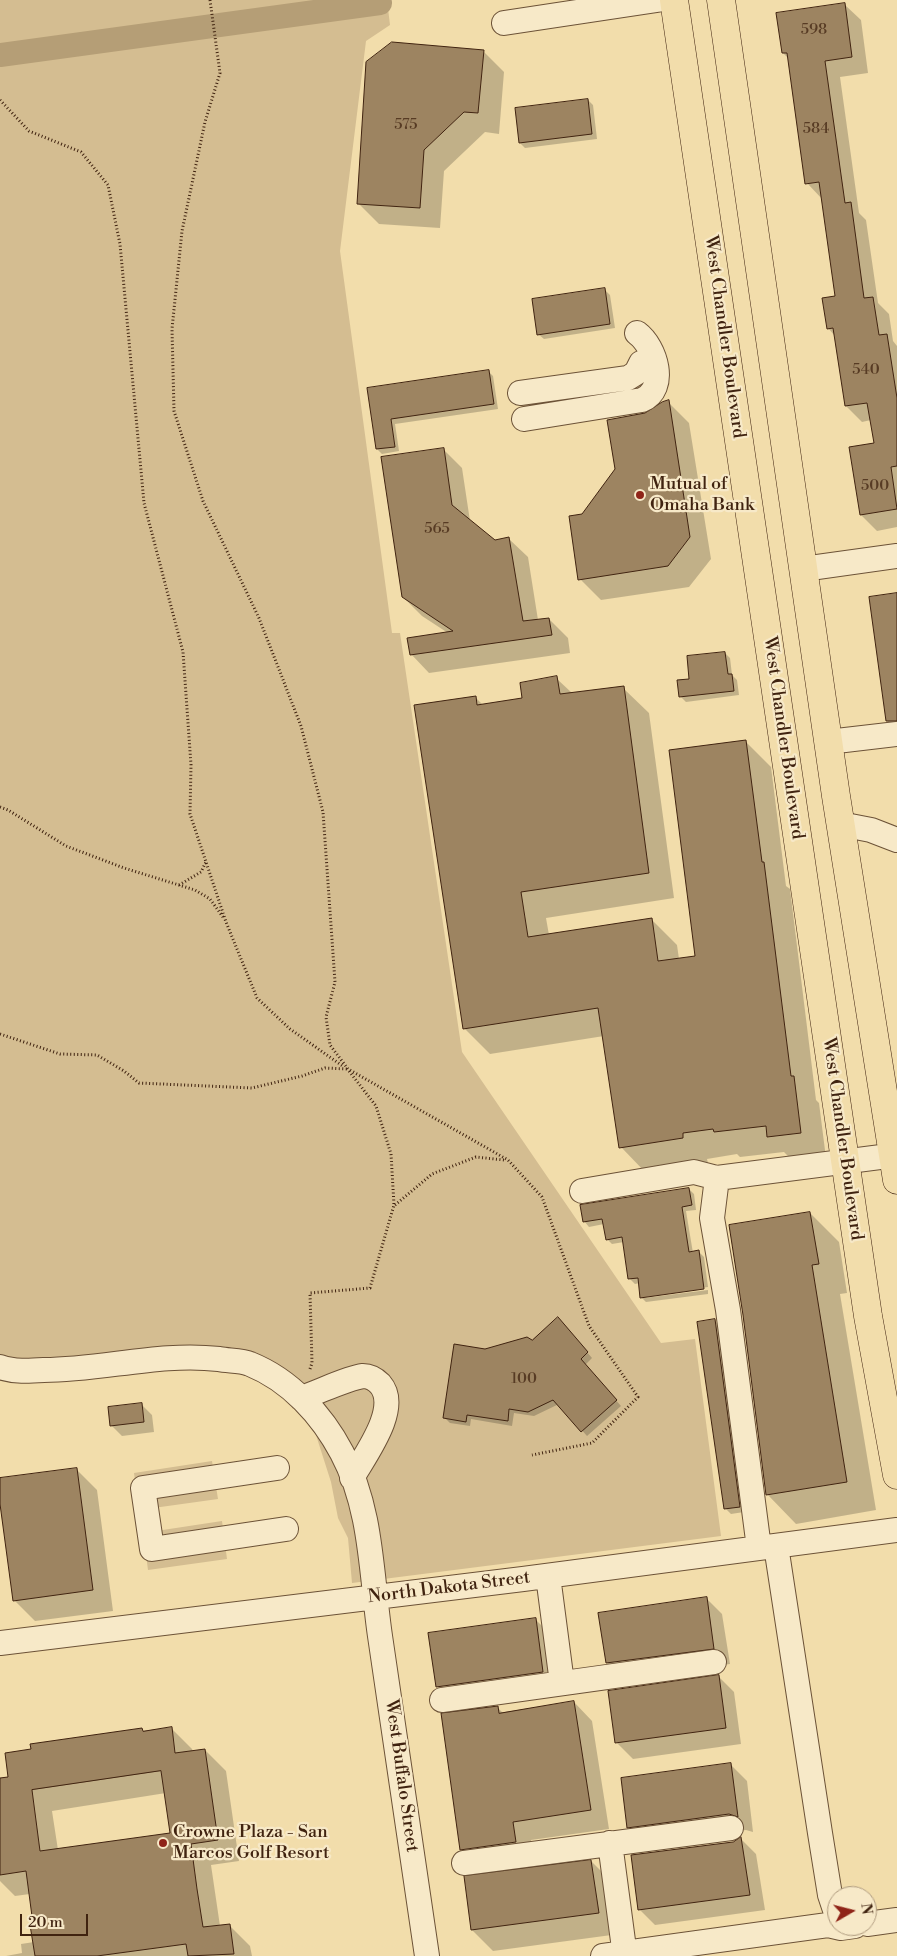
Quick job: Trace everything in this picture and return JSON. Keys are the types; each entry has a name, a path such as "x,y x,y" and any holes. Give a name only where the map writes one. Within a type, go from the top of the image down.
{"main road":[{"name":"West Chandler Boulevard","path":"674,0 869,1325 897,1475"},
{"path":"721,0 840,824 896,1164"}],"street":[{"path":"504,23 657,0"},
{"path":"630,334 644,338 654,362 657,380 654,392 649,397 642,400 522,406 632,390 639,386 642,376 640,363 630,334"},
{"path":"803,570 897,556"},
{"path":"828,742 897,734"},
{"path":"840,824 871,830 897,840"},
{"path":"582,1191 694,1172 717,1178 846,1162 896,1164"},
{"path":"717,1178 712,1218 829,1886"},
{"name":"West Buffalo Street","path":"0,1367 10,1371 71,1370 157,1358 211,1359 248,1363 288,1386 326,1429 342,1453 352,1478 369,1536 427,1956"},
{"path":"300,1398 363,1376 375,1378 384,1388 388,1404 383,1422 352,1478"},
{"path":"277,1468 143,1488 152,1548 286,1529"},
{"name":"North Dakota Street","path":"0,1643 548,1576 897,1530"},
{"path":"548,1576 562,1683"},
{"path":"442,1700 714,1662"},
{"path":"464,1863 731,1828"},
{"path":"610,1843 618,1955 827,1925"},
{"path":"877,1923 897,1920"}],"path":[{"path":"210,0 220,74 205,122 182,231 172,329 174,411 203,501 259,618 301,726 323,812 335,982 326,1017 330,1045 376,1106 391,1154 394,1205 370,1288 310,1294 312,1363 300,1398"},
{"path":"0,100 30,131 82,152 108,184 120,244 144,503 183,652 191,765 190,814 226,922 257,998 290,1029 348,1070 508,1160 542,1197 588,1326 638,1398 592,1443 532,1455"},
{"path":"0,807 66,846 124,868 194,890 210,899 226,922"},
{"path":"179,885 201,872 206,862"},
{"path":"0,1034 60,1054 97,1055 124,1071 139,1083 252,1088 302,1076 325,1068 348,1070"},
{"path":"394,1205 432,1174 476,1157 508,1160"}],"shaded area":[{"path":"0,0 387,0 390,25 366,41 340,251 392,633 400,633 462,1052 661,1343 695,1339 721,1536 352,1583 348,1538 338,1518 331,1482 316,1435 297,1409 287,1386 211,1359 0,1367"},
{"path":"212,1461 218,1499 139,1510 134,1473"},
{"path":"222,1521 227,1559 148,1570 143,1533"}],"building":[{"path":"845,3 852,57 825,61 845,203 851,202 864,298 873,297 879,335 887,334 897,398 897,466 891,467 897,509 860,515 849,447 874,443 867,403 845,406 833,328 827,329 822,298 835,296 819,182 805,184 787,53 782,53 776,13"},
{"path":"392,42 484,50 478,113 464,112 424,150 420,208 357,204 366,62"},
{"path":"588,99 592,134 519,143 515,108"},
{"path":"605,288 610,324 537,335 532,299"},
{"path":"489,370 494,404 391,419 395,447 376,449 367,388"},
{"name":"Mutual of Omaha Bank","path":"669,400 690,537 668,566 578,580 569,516 582,514 615,469 607,420 645,413 662,402"},
{"path":"444,448 452,505 495,540 509,537 523,621 549,618 552,635 410,655 407,638 453,631 402,597 381,457"},
{"path":"897,593 897,721 886,721 869,597"},
{"path":"725,652 728,674 732,674 734,691 679,697 677,680 689,679 687,656"},
{"path":"557,676 560,694 624,686 649,873 521,892 528,937 652,918 658,961 695,956 669,750 746,740 762,862 764,862 791,1076 794,1076 801,1133 767,1137 766,1126 714,1132 713,1129 683,1133 683,1138 619,1148 598,1008 463,1029 414,705 476,696 477,705 522,698 520,683"},
{"path":"689,1188 692,1205 682,1207 689,1252 699,1250 704,1289 640,1298 638,1278 628,1279 622,1237 606,1240 602,1219 583,1222 580,1205"},
{"path":"810,1212 819,1264 812,1265 847,1482 766,1495 743,1315 729,1225"},
{"path":"558,1317 588,1352 581,1359 617,1400 581,1432 553,1400 528,1412 509,1409 508,1421 467,1415 466,1422 443,1418 454,1344 485,1349 527,1337 532,1340"},
{"path":"715,1319 740,1507 724,1509 697,1322"},
{"path":"142,1403 144,1422 110,1426 108,1407"},
{"path":"77,1468 93,1590 13,1601 0,1504 0,1478"},
{"path":"707,1597 714,1649 606,1663 598,1613"},
{"path":"536,1618 543,1672 436,1687 428,1633"},
{"path":"719,1675 726,1728 615,1743 608,1691"},
{"path":"574,1701 591,1810 513,1822 516,1842 460,1850 441,1713 498,1706 499,1713"},
{"name":"Crowne Plaza - San Marcos Golf Resort","path":"172,1727 175,1753 205,1749 218,1840 191,1844 197,1889 203,1927 230,1924 234,1954 188,1956 186,1944 97,1956 35,1956 30,1925 33,1924 26,1871 0,1875 0,1778 8,1777 5,1753 31,1749 30,1744 142,1728 143,1731","holes":["161,1771 170,1833 40,1851 32,1790"]},
{"path":"731,1763 738,1817 729,1814 627,1828 621,1778"},
{"path":"741,1837 750,1895 638,1910 631,1855 733,1842"},
{"path":"591,1860 599,1913 471,1930 464,1876"}],"waterway":[{"path":"0,55 380,3"}],"place":[{"name":"Mutual of Omaha Bank","path":"640,495"},
{"name":"Crowne Plaza - San Marcos Golf Resort","path":"163,1843"}]}
